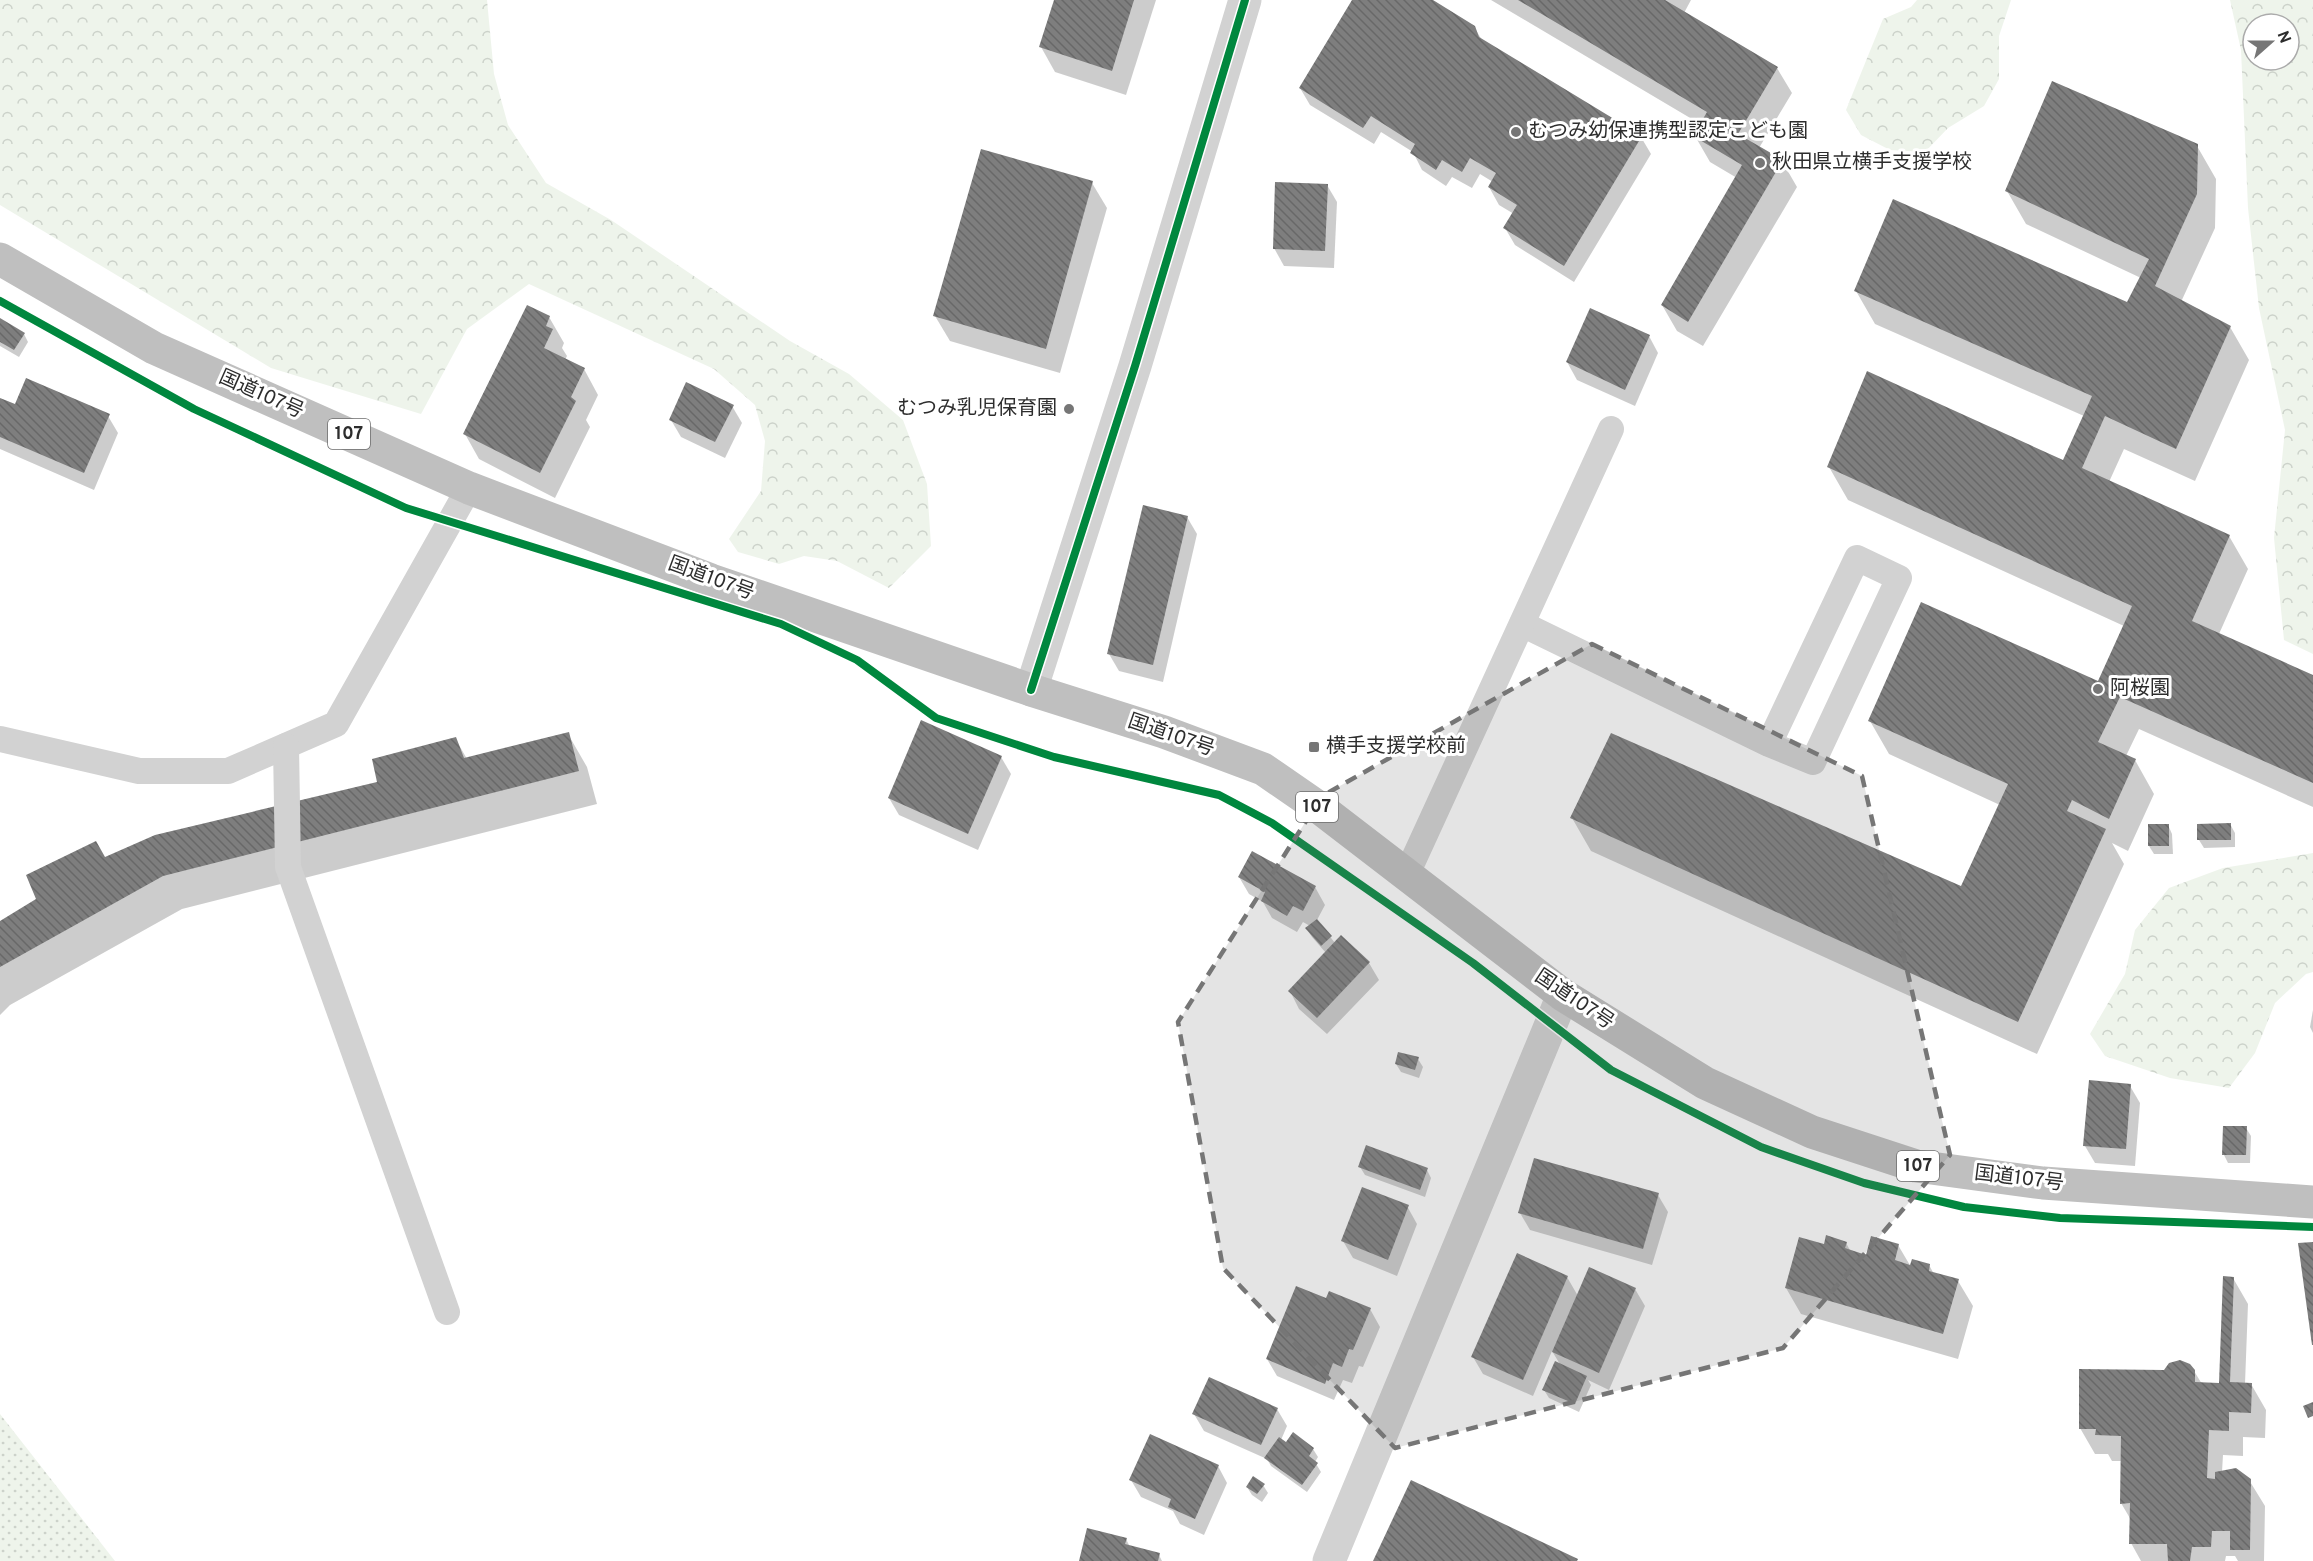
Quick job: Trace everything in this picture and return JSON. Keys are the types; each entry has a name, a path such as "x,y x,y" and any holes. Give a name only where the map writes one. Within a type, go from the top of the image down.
{"highway":[{"name":"国道107号","path":"0,259 154,348 469,488 711,580 1031,690 1164,732 1263,769 1321,809 1563,995 1705,1083 1812,1132 1916,1166 2043,1183 2313,1202"}],"street":[{"path":"1031,690 1135,366 1245,0"},
{"path":"1329,1561 1563,995"}],"lane":[{"path":"1406,876 1611,429"},
{"path":"0,739 139,771 228,771 336,724 469,488"},
{"path":"1522,624 1769,744 1813,762 1899,578 1857,558 1769,744"},
{"path":"286,746 288,867 447,1312"}],"highlighted area":[{"path":"1592,644 1862,776 1950,1155 1783,1348 1395,1448 1223,1268 1178,1022 1322,796"}],"green space":[{"path":"0,0 487,0 494,74 508,125 546,183 611,220 790,341 849,374 903,420 927,484 931,546 889,588 837,561 804,556 779,564 738,552 729,539 761,491 765,441 755,405 714,369 529,284 467,329 421,414 271,368 0,205"},
{"path":"1917,0 2011,0 1999,36 1999,79 1984,106 1948,128 1925,152 1890,150 1861,135 1846,110 1883,19 1911,7"},
{"path":"2230,0 2313,0 2313,654 2284,640 2274,538 2285,430 2259,308 2248,208 2242,72 2301,72 2301,12 2241,12 2241,50"},
{"path":"2313,853 2313,972 2306,974 2275,1003 2255,1053 2229,1088 2170,1078 2105,1056 2090,1034 2125,974 2135,930 2169,888 2223,868"},
{"path":"0,1414 115,1561 0,1561"}],"building":[{"path":"1054,0 1134,0 1112,71 1039,47"},
{"name":"むつみ幼保連携型認定こども園","path":"1352,0 1433,0 1475,26 1479,37 1642,136 1564,266 1503,228 1517,205 1488,187 1496,173 1470,158 1462,172 1442,160 1436,170 1410,153 1415,144 1371,116 1363,128 1299,88"},
{"name":"秋田県立横手支援学校","path":"1518,0 1665,0 1778,67 1738,134 1783,160 1688,322 1661,305 1742,165 1693,136 1707,112"},
{"name":"阿桜園","path":"2052,81 2198,144 2197,194 2155,286 2231,326 2176,449 2105,416 2082,468 2230,535 2192,621 2313,675 2313,783 2120,697 2098,742 2136,759 2109,819 2072,800 2067,811 2106,829 2018,1022 1570,818 1611,733 1961,886 2008,784 1868,721 1921,602 2098,681 2132,606 1827,467 1867,371 2063,460 2092,396 1854,291 1893,199 2127,302 2149,259 2005,191"},
{"path":"981,149 1093,181 1046,349 933,316"},
{"path":"1275,182 1328,184 1325,251 1273,249"},
{"path":"527,305 550,316 546,326 553,329 544,348 585,368 571,397 576,401 540,473 463,434"},
{"path":"1590,308 1650,335 1625,390 1566,362"},
{"path":"0,318 25,333 14,350 0,342"},
{"path":"26,378 110,414 84,473 0,437 0,398 15,404"},
{"path":"686,382 734,405 715,442 669,420"},
{"path":"1143,505 1188,516 1153,665 1107,654"},
{"path":"921,720 1002,756 968,834 888,798"},
{"path":"569,732 579,771 163,876 0,967 0,921 36,899 26,875 96,841 105,857 155,835 377,782 372,759 456,737 464,758"},
{"path":"2231,823 2231,840 2197,840 2197,824"},
{"path":"2148,824 2169,824 2169,846 2148,846"},
{"path":"1252,851 1316,886 1303,911 1293,906 1287,916 1261,901 1265,892 1238,877"},
{"path":"1317,919 1332,936 1321,946 1305,928"},
{"path":"1341,935 1370,962 1317,1018 1288,991"},
{"path":"1398,1052 1419,1057 1415,1070 1395,1064"},
{"path":"2089,1080 2131,1084 2126,1149 2083,1146"},
{"path":"2223,1126 2247,1126 2246,1155 2222,1155"},
{"path":"1366,1145 1428,1168 1420,1190 1358,1167"},
{"path":"1534,1158 1659,1193 1643,1249 1518,1213"},
{"path":"1362,1187 1409,1205 1388,1260 1341,1241"},
{"path":"1826,1235 1847,1242 1845,1248 1866,1255 1871,1236 1899,1244 1895,1260 1910,1265 1912,1259 1930,1264 1929,1271 1959,1279 1943,1334 1785,1288 1799,1237 1824,1244"},
{"path":"2313,1242 2313,1345 2312,1345 2298,1243"},
{"path":"1517,1253 1568,1276 1523,1380 1471,1357"},
{"path":"1589,1267 1636,1288 1599,1373 1552,1352"},
{"path":"2223,1276 2234,1277 2230,1382 2252,1383 2251,1413 2229,1412 2229,1431 2209,1430 2207,1478 2215,1479 2215,1472 2236,1468 2251,1479 2250,1550 2230,1550 2230,1531 2212,1531 2211,1547 2192,1547 2190,1561 2168,1561 2167,1544 2129,1544 2130,1503 2120,1504 2121,1436 2095,1435 2096,1429 2079,1429 2079,1369 2164,1370 2169,1363 2180,1360 2190,1364 2195,1370 2195,1382 2219,1383"},
{"path":"1296,1286 1326,1298 1329,1291 1371,1308 1353,1350 1349,1349 1342,1367 1333,1363 1325,1384 1266,1359"},
{"path":"1555,1361 1587,1376 1575,1404 1542,1390"},
{"path":"1209,1377 1278,1408 1261,1445 1192,1414"},
{"path":"2313,1402 2313,1416 2308,1418 2303,1406"},
{"path":"1293,1432 1314,1448 1309,1456 1318,1463 1302,1485 1264,1458 1279,1437 1286,1442"},
{"path":"1150,1434 1219,1465 1195,1519 1168,1507 1171,1499 1129,1480"},
{"path":"1253,1476 1265,1484 1257,1494 1246,1487"},
{"path":"1411,1480 1578,1559 1577,1561 1373,1561"},
{"path":"1087,1528 1127,1538 1125,1544 1160,1553 1158,1561 1079,1561"}],"cycle path":[{"path":"1031,690 1135,366 1245,0"},
{"path":"0,301 194,409 406,508 781,624 857,660 936,718 1054,757 1219,795 1272,823 1473,963 1611,1070 1761,1147 1864,1183 1964,1207 2060,1218 2313,1227"}],"place":[{"name":"むつみ幼保連携型認定こども園","path":"1516,132"},
{"name":"秋田県立横手支援学校","path":"1760,163"},
{"name":"むつみ乳児保育園","path":"1069,409"},
{"name":"阿桜園","path":"2098,689"},
{"name":"横手支援学校前","path":"1314,747"}]}
